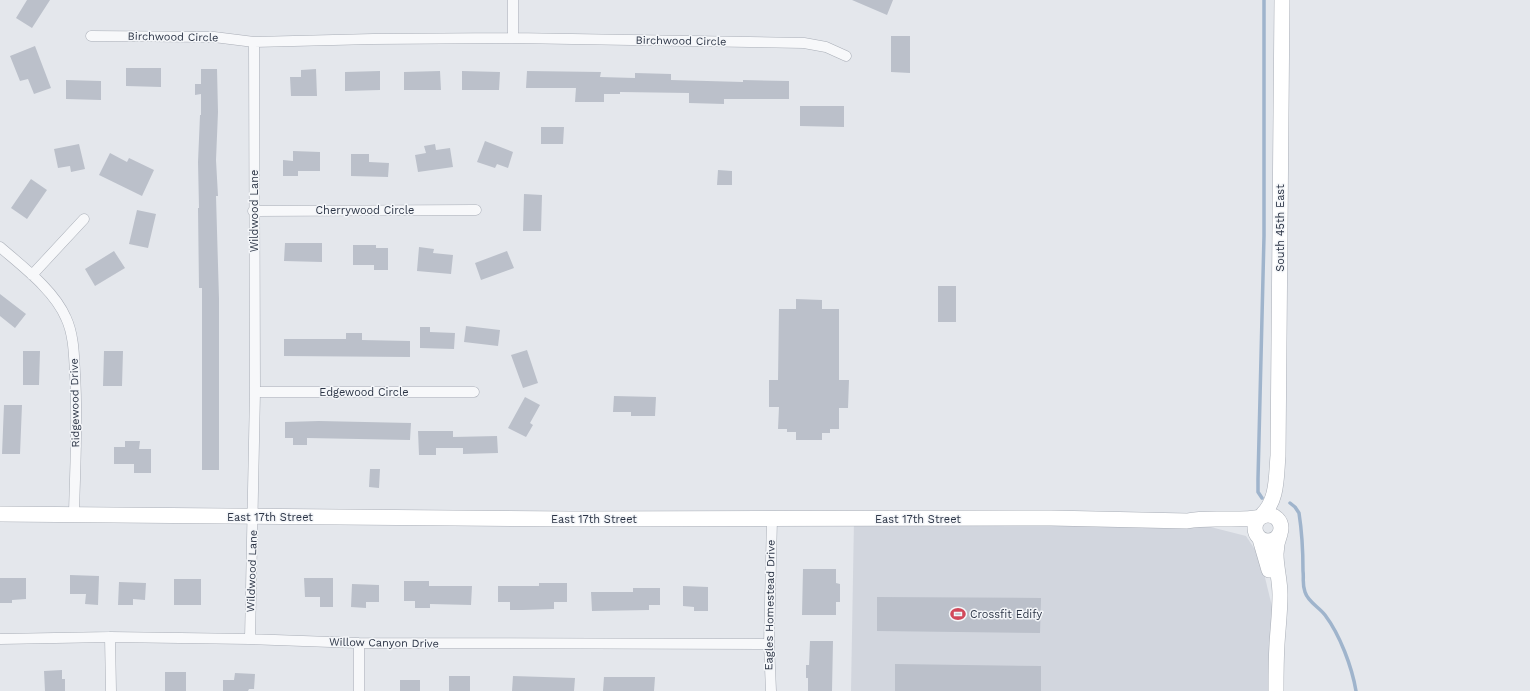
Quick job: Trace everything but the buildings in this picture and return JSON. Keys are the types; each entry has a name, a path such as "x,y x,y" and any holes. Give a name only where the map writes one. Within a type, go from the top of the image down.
{"main road":[{"name":"South 45th East","path":"1261,516 1271,504 1275,488 1278,456 1282,0"},
{"name":"South 45th East","path":"1276,691 1280,587 1275,560 1275,551 1280,528 1281,482 1278,456"},
{"name":"East 17th Street","path":"0,514 253,517 772,519 1051,518 1187,521 1201,518 1243,520 1261,516"},
{"path":"1270,515 1274,516 1280,528 1277,537 1269,541 1258,537 1254,527 1261,516 1270,515"},
{"name":"East 17th Street","path":"1187,521 1197,524 1248,531 1258,537"},
{"name":"South 45th East","path":"1258,537 1268,565 1272,586 1277,644"}],"street":[{"path":"254,42 513,38 513,0"},
{"name":"Birchwood Circle","path":"91,36 214,37 254,42"},
{"name":"Birchwood Circle","path":"513,38 804,43 826,46 846,56"},
{"name":"Wildwood Lane","path":"250,639 255,392 253,211 254,42"},
{"name":"Cherrywood Circle","path":"253,211 476,210"},
{"path":"32,274 84,219"},
{"name":"Ridgewood Drive","path":"0,247 32,274 55,299 66,317 71,332 77,397 74,514"},
{"name":"Edgewood Circle","path":"255,392 474,392"},
{"name":"Eagles Homestead Drive","path":"771,691 769,644 772,519"},
{"path":"110,637 111,691"},
{"name":"Willow Canyon Drive","path":"0,639 110,637 250,639 359,643 769,644"},
{"path":"359,643 359,691"}],"shaded area":[{"path":"854,519 1187,521 1246,536 1260,557 1277,627 1276,691 851,691"}],"waterway":[{"path":"1262,498 1258,492 1258,479 1264,236 1264,0"},
{"path":"1290,503 1299,513 1302,542 1303,584 1306,596 1323,612 1336,632 1352,672 1356,691"}],"place":[{"name":"Crossfit Edify","path":"958,614"}]}
